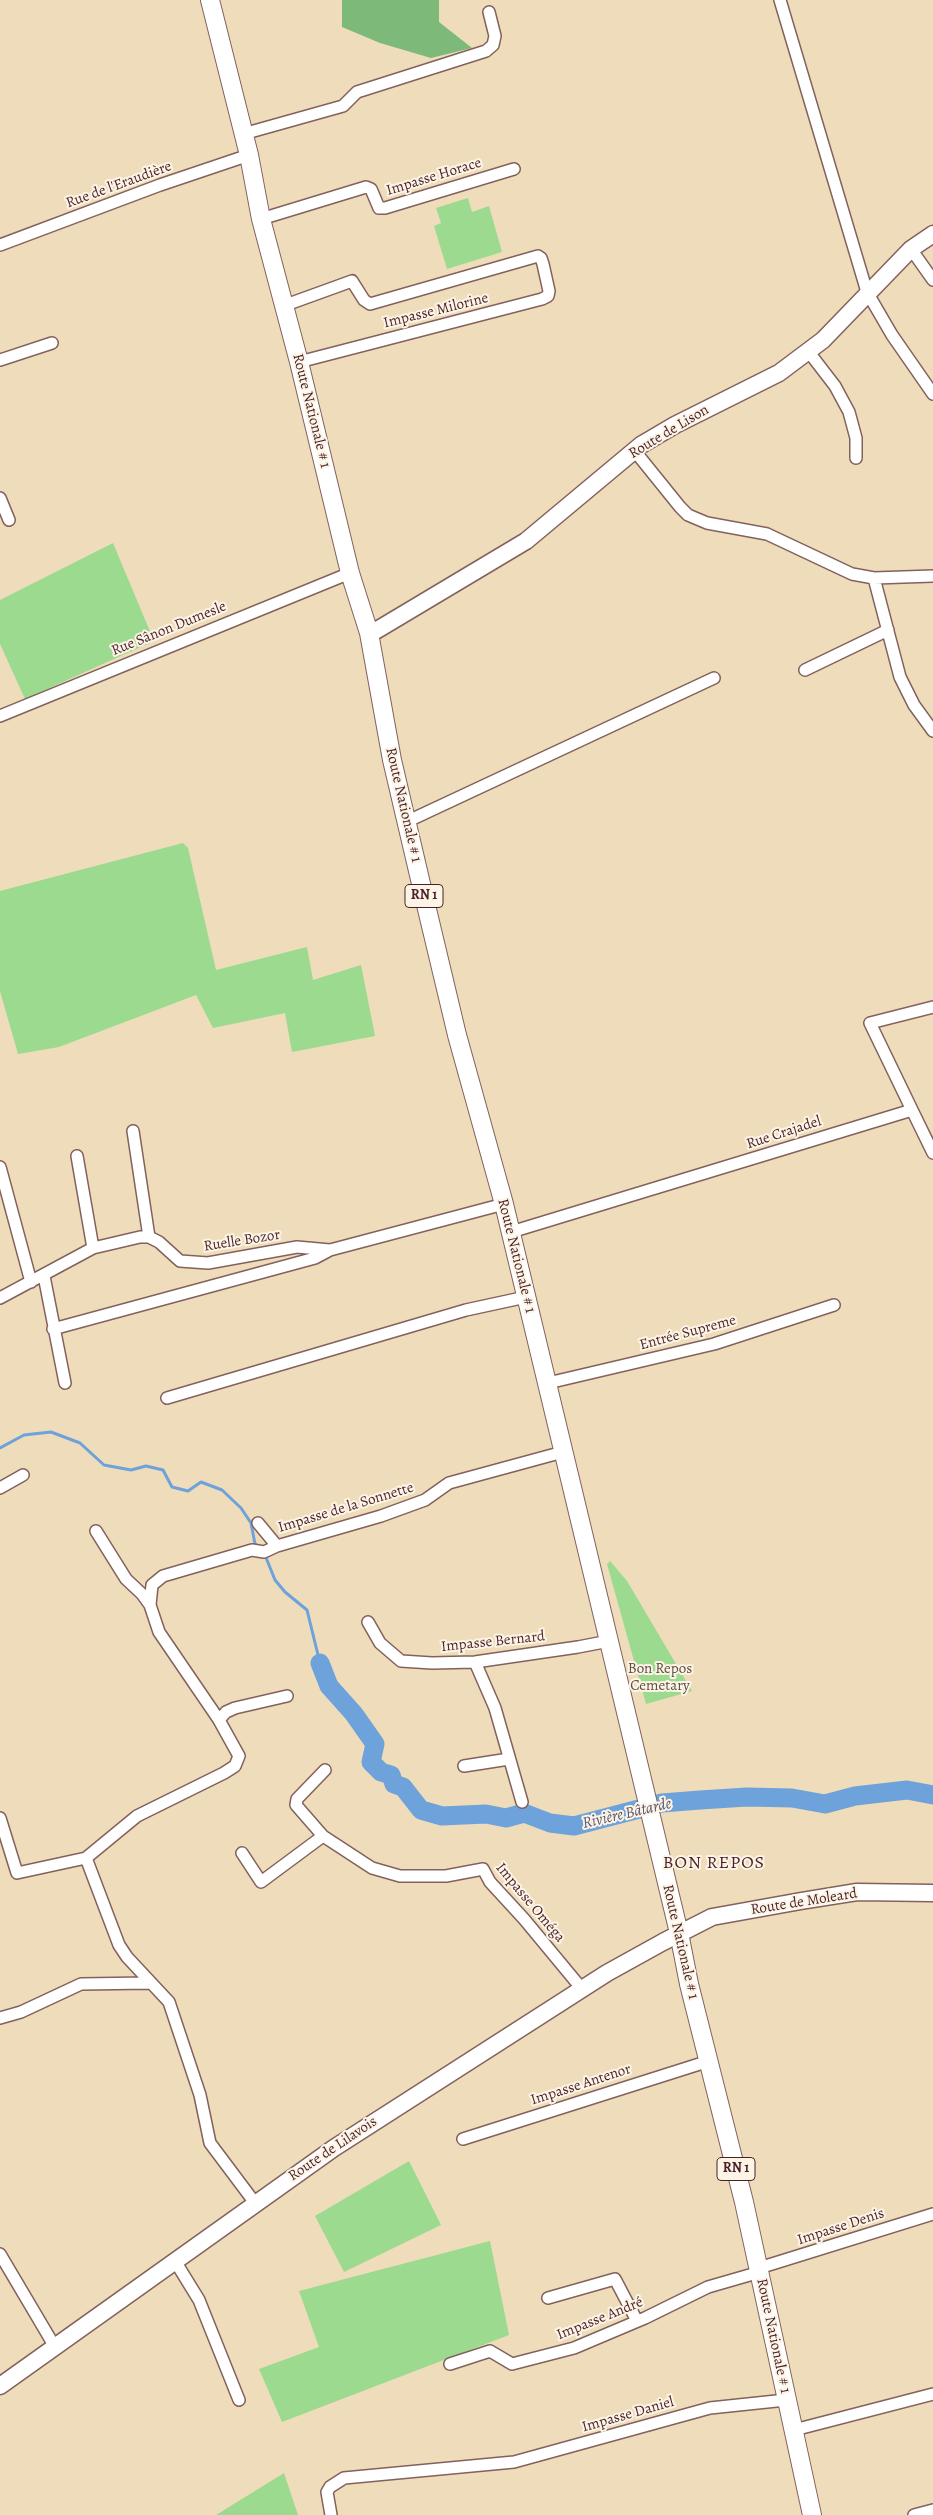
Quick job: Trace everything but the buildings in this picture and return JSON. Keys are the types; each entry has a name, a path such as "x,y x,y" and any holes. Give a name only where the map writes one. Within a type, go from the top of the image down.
{"main road":[{"name":"Route Nationale # 1","path":"210,0 249,155 261,219 299,362 350,573 369,633 392,760 406,822 459,1043 504,1204 548,1382 563,1452 759,2270 812,2515"}],"street":[{"path":"780,0 867,292 908,359 933,394"},
{"path":"243,134 343,106 357,92 486,51 494,44 495,36 489,12"},
{"name":"Rue de l'Eraudière","path":"0,245 160,185 249,155"},
{"name":"Impasse Horace","path":"261,219 366,187 372,189 379,208 385,208 514,169"},
{"name":"Route de Lison","path":"369,633 526,541 634,450 675,425 779,373 823,340 867,292 911,249 933,234"},
{"path":"911,249 933,280"},
{"name":"Impasse Milorine","path":"283,306 352,282 364,300 370,304 538,256 543,264 549,291 548,296 542,299 299,362"},
{"path":"0,360 52,343"},
{"path":"808,351 835,386 850,412 856,438 856,458"},
{"path":"634,450 688,515 707,523 767,534 852,574 874,578 933,576"},
{"path":"0,498 9,520"},
{"name":"Rue Sânon Dumesle","path":"0,716 350,573"},
{"path":"874,578 900,677 914,705 933,732"},
{"path":"805,670 888,630"},
{"path":"406,822 714,678"},
{"path":"933,1007 870,1023 933,1153"},
{"name":"Rue Crajadel","path":"511,1232 912,1110"},
{"path":"0,1298 93,1248 149,1237 133,1131"},
{"path":"77,1156 93,1248"},
{"path":"0,1166 31,1282"},
{"name":"Ruelle Bozor","path":"149,1237 159,1242 180,1261 208,1263 297,1247 330,1250 504,1204"},
{"path":"53,1329 315,1258 330,1250"},
{"path":"44,1276 65,1383"},
{"path":"167,1398 466,1310 526,1297"},
{"name":"Entrée Supreme","path":"548,1382 714,1344 834,1305"},
{"name":"Impasse de la Sonnette","path":"258,1523 277,1546 390,1513 426,1500 448,1483 563,1452"},
{"path":"0,1488 23,1475"},
{"path":"0,1818 17,1873 86,1858 137,1816 235,1766 239,1756 219,1720 159,1632 150,1605 133,1586 96,1531"},
{"path":"133,1586 152,1585 163,1576 252,1550 269,1551 277,1546"},
{"path":"150,1605 152,1585"},
{"name":"Impasse Bernard","path":"368,1622 380,1643 402,1661 432,1663 476,1662 578,1648 609,1641"},
{"path":"476,1662 495,1708 522,1802"},
{"path":"219,1720 226,1712 235,1708 287,1696"},
{"path":"464,1766 509,1759"},
{"path":"242,1853 261,1882 323,1836 296,1805 297,1800 325,1770"},
{"name":"Impasse Oméga","path":"323,1836 372,1868 400,1876 446,1876 483,1869 490,1882 524,1919 582,1989"},
{"path":"86,1858 119,1945 150,1983 169,2002 200,2095 210,2142 254,2204"},
{"name":"Route de Moleard","path":"679,1933 712,1917 857,1892 933,1893"},
{"name":"Route de Lilavois","path":"0,2386 254,2204 418,2092 607,1973 679,1933"},
{"path":"0,2018 20,2012 81,1984 150,1983"},
{"name":"Impasse Antenor","path":"463,2138 709,2061"},
{"name":"Impasse Denis","path":"759,2270 933,2214"},
{"path":"0,2254 55,2347"},
{"path":"175,2261 202,2307 239,2400"},
{"name":"Impasse André","path":"450,2364 490,2351 512,2364 574,2348 637,2321 708,2287 759,2270"},
{"path":"548,2298 615,2279 637,2321"},
{"path":"794,2430 933,2394"},
{"name":"Impasse Daniel","path":"331,2515 327,2492 330,2487 344,2478 514,2462 710,2408 786,2400"},
{"path":"914,2515 933,2510"}],"green space":[{"path":"342,0 439,0 439,22 472,48 431,58 380,43 342,27"},
{"path":"468,198 472,212 489,206 502,252 447,269 434,226 441,223 436,208"},
{"path":"113,543 154,641 25,699 0,644 0,600"},
{"path":"183,843 188,848 216,970 307,947 313,980 361,965 375,1036 292,1052 285,1013 213,1028 196,995 59,1047 18,1054 0,991 0,891"},
{"name":"Bon Repos Cemetary","path":"610,1561 627,1581 692,1691 646,1704 607,1564"},
{"path":"409,2161 441,2225 344,2272 315,2216"},
{"path":"490,2241 509,2335 282,2422 259,2369 319,2347 299,2291"},
{"path":"284,2473 298,2515 216,2515"}],"waterway":[{"path":"0,1448 24,1435 51,1432 80,1443 104,1465 131,1470 146,1466 163,1470 172,1487 188,1491 201,1482 222,1490 241,1508 251,1523 255,1544 260,1547"},
{"path":"265,1555 275,1580 285,1592 307,1610 320,1663"},
{"name":"Rivière Bâtarde","path":"320,1663 329,1686 354,1714 375,1744 371,1762 381,1772 391,1775 394,1784 403,1787 421,1810 442,1816 486,1814 506,1818 524,1813 550,1823 574,1826 662,1803 747,1797 792,1798 825,1804 855,1796 907,1790 933,1795"}],"district":[{"name":"BON REPOS","path":"714,1864"}]}
